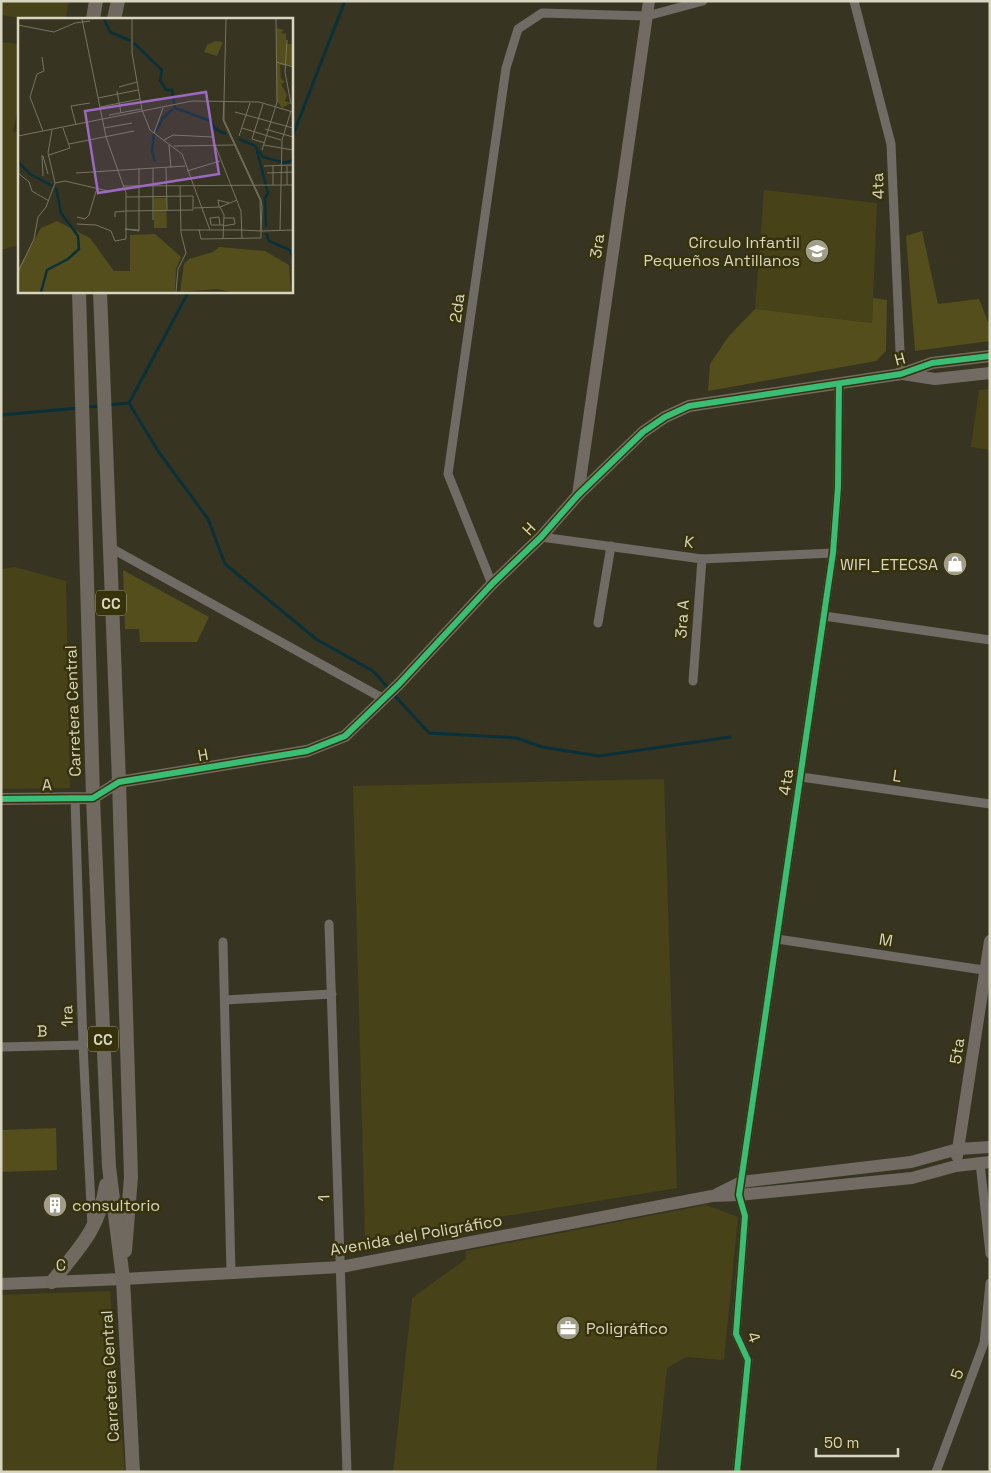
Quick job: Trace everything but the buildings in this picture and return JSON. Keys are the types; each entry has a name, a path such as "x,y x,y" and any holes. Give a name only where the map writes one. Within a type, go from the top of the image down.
{"main road":[{"path":"93,18 96,1"},
{"path":"114,18 118,1"},
{"name":"Carretera Central","path":"79,292 93,798 109,1168 123,1279 133,1472"},
{"name":"Carretera Central","path":"100,292 119,782 131,1177 123,1279"},
{"path":"52,1282 92,1232 103,1204 109,1168"}],"street":[{"name":"3ra","path":"578,495 649,1"},
{"path":"647,16 703,1"},
{"name":"4ta","path":"854,1 891,144 901,374"},
{"name":"2da","path":"492,584 448,474 506,68 518,30 542,13 647,16"},
{"name":"H","path":"119,782 318,748 345,736 399,684 492,584 541,537 578,495 643,432 665,417 689,406 901,374 932,363 990,356"},
{"name":"H","path":"901,374 935,379 990,373"},
{"name":"4ta","path":"740,1189 833,553 838,487 839,384"},
{"name":"K","path":"541,537 702,559 833,553"},
{"path":"598,623 611,546"},
{"path":"109,547 384,699"},
{"name":"3ra A","path":"693,681 702,559"},
{"path":"824,616 990,640"},
{"name":"L","path":"801,777 990,804"},
{"path":"93,798 119,782"},
{"name":"A","path":"1,799 93,798"},
{"name":"1ra","path":"76,799 83,1045 92,1232"},
{"name":"1","path":"330,924 347,1472"},
{"name":"M","path":"777,939 988,971"},
{"name":"5ta","path":"956,1166 988,971 990,941"},
{"path":"223,942 231,1273"},
{"path":"224,1000 332,994"},
{"name":"B","path":"1,1048 83,1045"},
{"name":"Avenida del Poligráfico","path":"123,1279 341,1267 740,1189 911,1162 958,1150 990,1147"},
{"path":"985,1163 990,1254"},
{"name":"Avenida del Poligráfico","path":"740,1189 912,1178 956,1166 985,1163"},
{"name":"4","path":"737,1472 748,1360 736,1334 746,1216 740,1189"},
{"name":"C","path":"1,1284 123,1279"},
{"name":"5","path":"937,1471 984,1343 990,1283"}],"shaded area":[{"path":"1,1 69,1 66,16 63,18 19,18 1,15"},
{"path":"1,42 18,44 18,109 13,131 18,133 18,245 1,250"},
{"name":"Círculo Infantil Pequeños Antillanos","path":"764,190 877,203 872,323 755,309"},
{"path":"922,231 938,304 979,299 988,322 990,322 990,341 915,351 906,236"},
{"path":"873,298 887,300 886,351 876,361 708,391 710,364 728,337 755,309 872,323"},
{"path":"990,389 990,450 971,447 979,390"},
{"path":"15,567 66,581 70,788 1,789 1,569"},
{"path":"123,570 209,617 197,642 140,642 139,629 125,629"},
{"path":"664,779 677,1188 365,1239 353,786"},
{"path":"56,1128 57,1170 1,1172 1,1130"},
{"name":"Poligráfico","path":"706,1205 738,1217 724,1360 686,1357 667,1368 656,1472 393,1472 412,1298 466,1259 466,1251"},
{"path":"110,1291 125,1472 1,1472 1,1295"}],"waterway":[{"path":"292,137 345,1"},
{"path":"109,405 129,403 188,292"},
{"path":"129,403 158,451 208,519 225,564 316,639 373,671 390,690"},
{"path":"87,407 100,406"},
{"path":"1,415 78,408"},
{"path":"394,695 429,733 517,738 542,747 599,756 730,737"}],"cycle path":[{"path":"1,799 93,798 119,782 307,751 345,736 399,684 492,584 541,537 578,495 643,432 665,417 689,406 901,374 932,363 990,356"},
{"path":"737,1472 748,1360 736,1334 745,1216 739,1195 833,553 838,487 839,384"}],"place":[{"name":"Círculo Infantil Pequeños Antillanos","path":"817,251"},
{"name":"WIFI_ETECSA","path":"955,564"},
{"name":"consultorio","path":"55,1205"},
{"name":"Poligráfico","path":"568,1328"}]}
